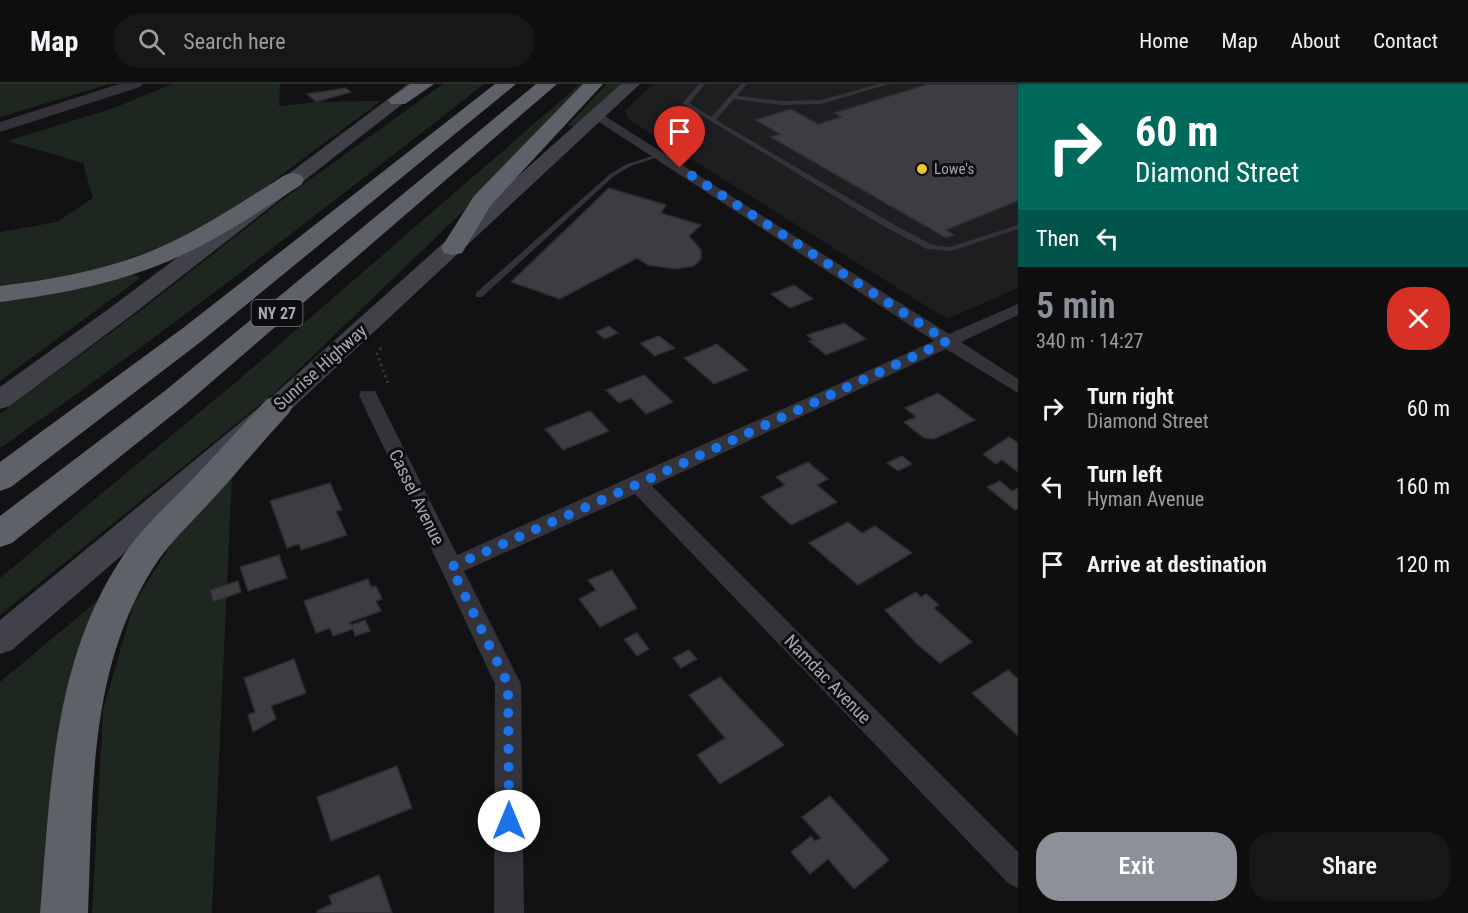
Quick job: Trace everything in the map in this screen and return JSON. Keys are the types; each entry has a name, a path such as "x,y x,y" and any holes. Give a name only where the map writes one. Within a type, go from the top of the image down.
{"highway":[{"path":"398,100 425,84"},
{"name":"NY 27","path":"0,479 194,334 507,84"},
{"name":"NY 27","path":"0,534 176,397 548,84"},
{"path":"453,248 482,201 594,84"},
{"path":"0,294 75,281 156,258 206,232 293,180"},
{"path":"64,913 79,718 89,667 104,622 129,575 154,541 278,406"}],"main road":[{"path":"0,400 123,310 419,84"},
{"name":"Sunrise Highway","path":"0,640 278,406 631,84"}],"street":[{"path":"0,127 135,84"},
{"path":"597,114 1018,387"},
{"path":"451,567 638,484 1018,309"},
{"name":"Cassel Avenue","path":"368,395 508,684 509,913"},
{"name":"Namdac Avenue","path":"638,484 1018,873"}],"lane":[{"path":"702,84 686,103 888,225 930,247 951,249 1018,227"},
{"path":"712,120 744,84"},
{"path":"732,97 782,103 820,102 886,84"},
{"path":"479,295 612,175 630,165 661,155"}],"path":[{"path":"368,395 388,383 377,354 381,348"}],"shaded area":[{"path":"0,84 110,84 0,117"},
{"path":"172,84 280,84 279,106 316,102 381,101 222,219 161,247 130,258 134,262 80,277 0,288 0,232 57,222 93,198 83,163 7,141 114,108"},
{"path":"443,84 484,84 184,315 0,448 0,414 144,308 291,193"},
{"path":"580,84 587,84 454,220 273,394 0,615 0,578 236,382"},
{"path":"607,84 625,84 576,128 568,125"},
{"path":"653,84 1018,84 1018,288 947,319 629,120 625,111"},
{"path":"131,273 140,278 0,381 0,300"},
{"path":"232,476 212,913 92,913 103,710 134,603 177,535"},
{"path":"121,581 49,913 0,913 0,682"}],"building":[{"name":"Lowe's","path":"928,84 1018,84 1018,201 946,230 954,235 946,238 770,137 780,134 755,120 791,109 818,124 841,117 834,113"},
{"path":"346,88 351,92 316,102 307,94"},
{"path":"609,188 666,205 661,213 701,225 689,236 701,250 701,259 694,266 675,269 648,265 637,258 560,299 511,282"},
{"path":"794,285 813,299 790,308 771,294"},
{"path":"844,323 866,339 826,355 809,341 813,340 807,335"},
{"path":"609,326 618,333 605,339 596,332"},
{"path":"659,336 675,348 655,356 640,343"},
{"path":"717,344 748,370 714,384 684,358"},
{"path":"644,375 673,402 646,414 631,398 619,403 606,390"},
{"path":"938,393 975,420 934,439 924,438 904,422 916,417 905,408"},
{"path":"590,411 609,431 563,450 545,429"},
{"path":"1009,437 1018,443 1018,472 1002,460 996,464 983,454"},
{"path":"902,456 912,464 898,471 887,463"},
{"path":"808,462 828,479 817,485 837,502 791,525 761,497 785,485 776,477"},
{"path":"1000,481 1012,491 1018,488 1018,508 1015,510 987,487"},
{"path":"330,483 342,510 336,511 347,535 301,550 299,544 287,548 270,501"},
{"path":"848,522 862,533 875,526 912,553 858,585 809,543"},
{"path":"279,555 287,578 248,591 240,567"},
{"path":"612,570 637,608 600,627 579,599 596,590 588,580"},
{"path":"368,579 371,587 376,586 382,599 376,601 381,611 350,622 351,625 365,620 370,631 355,636 353,629 333,636 330,628 316,633 304,601"},
{"path":"238,581 241,592 213,602 210,590"},
{"path":"916,592 921,597 926,594 939,605 934,608 972,642 940,663 917,644 885,610"},
{"path":"637,633 649,649 637,656 624,639"},
{"path":"689,650 697,659 681,668 673,658"},
{"path":"294,659 306,693 271,706 276,719 253,732 248,715 255,712 244,678"},
{"path":"1008,670 1018,679 1018,736 972,693"},
{"path":"720,677 784,745 720,784 697,755 725,738 689,695"},
{"path":"397,766 412,808 331,841 317,797"},
{"path":"830,796 889,860 854,889 828,859 810,874 791,852 811,836 815,841 821,838 802,817"},
{"path":"379,875 392,913 317,913 332,904 329,896"}],"place":[{"name":"Lowe's","path":"922,169"}],"route":[{"path":"509,821 508,684 451,567 638,484 947,341 680,168"}]}
